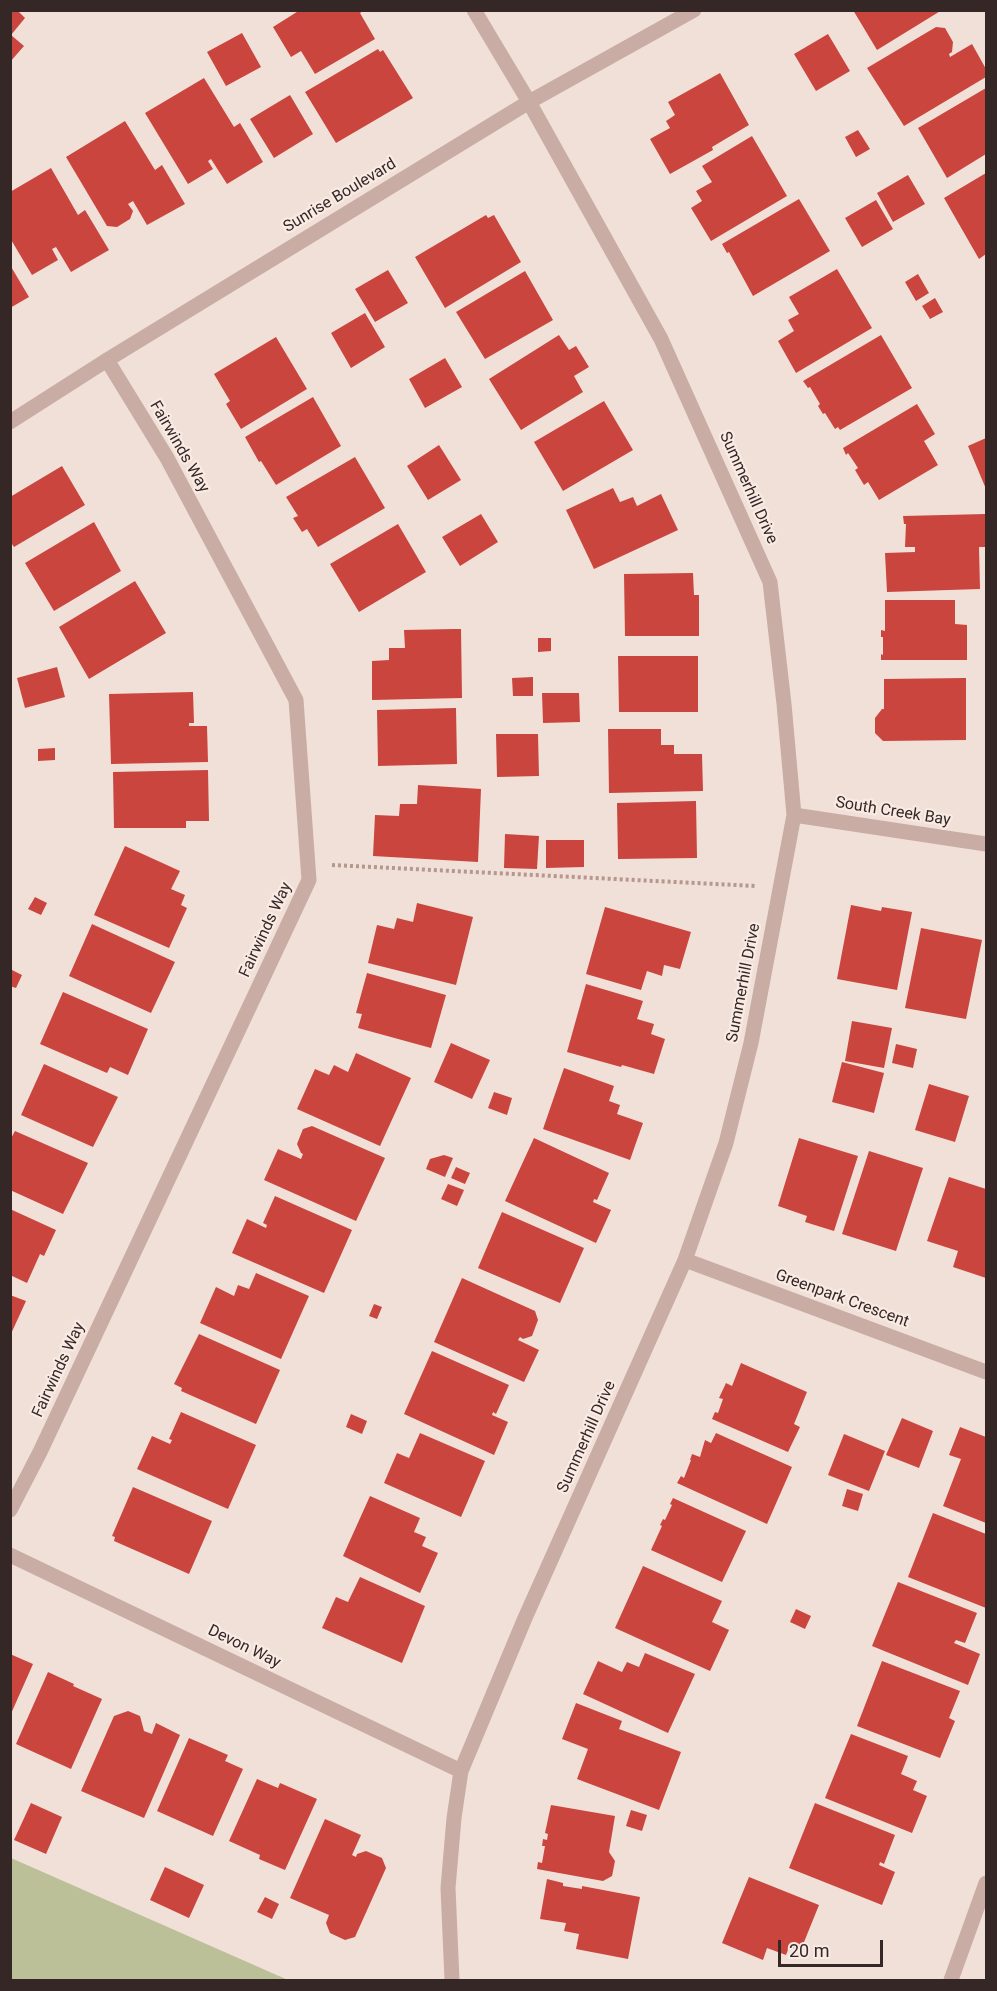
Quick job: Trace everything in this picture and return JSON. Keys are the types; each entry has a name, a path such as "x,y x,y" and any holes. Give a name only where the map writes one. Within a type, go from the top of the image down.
{"street":[{"name":"Summerhill Drive","path":"452,1980 448,1888 461,1771 525,1618 685,1260 726,1143 751,1043 794,815 770,582 661,339 529,102 474,10"},
{"name":"Sunrise Boulevard","path":"10,422 107,360 529,102 694,10"},
{"name":"Fairwinds Way","path":"10,1510 40,1452 309,880 296,700 167,458 107,360"},
{"name":"South Creek Bay","path":"794,815 987,844"},
{"name":"Greenpark Crescent","path":"685,1260 987,1372"},
{"name":"Devon Way","path":"10,1556 461,1771"},
{"path":"951,1980 987,1883"}],"path":[{"path":"308,864 780,887"}],"green space":[{"path":"11,1858 288,1980 11,1980"}],"building":[{"path":"10,10 17,10 25,18 11,35 24,46 10,62"},
{"path":"300,10 364,10 360,13 375,39 315,74 301,51 291,57 273,27"},
{"path":"853,10 942,10 877,50"},
{"path":"936,27 945,28 953,42 950,57 972,44 986,69 986,77 904,126 867,68"},
{"path":"242,33 261,67 226,86 207,52"},
{"path":"828,34 850,71 816,91 794,54"},
{"path":"378,49 380,52 383,50 413,98 336,143 305,92"},
{"path":"720,73 749,125 712,147 713,150 670,174 650,139 670,128 666,121 675,115 668,102"},
{"path":"204,78 234,127 240,123 263,162 227,184 211,159 208,161 213,169 188,184 145,113"},
{"path":"986,88 986,154 947,178 918,128"},
{"path":"290,95 313,134 274,158 250,119"},
{"path":"125,121 155,170 162,165 185,204 147,225 133,201 128,204 133,211 130,219 117,227 107,226 66,157"},
{"path":"858,130 870,149 856,157 845,137"},
{"path":"752,136 787,196 711,241 691,208 702,201 696,191 712,182 702,166"},
{"path":"51,168 78,215 85,210 109,250 71,272 56,247 52,249 58,260 32,275 10,238 10,192"},
{"path":"986,173 986,254 979,259 944,198"},
{"path":"908,175 925,204 893,222 877,193"},
{"path":"799,199 830,251 753,296 729,252 727,253 722,244"},
{"path":"876,200 893,229 862,247 845,218"},
{"path":"486,215 488,218 494,215 521,262 445,308 415,257"},
{"path":"10,265 29,297 10,308"},
{"path":"837,269 872,328 796,373 778,341 794,331 788,320 799,314 789,297"},
{"path":"388,270 408,303 375,322 355,289"},
{"path":"525,271 553,320 485,359 456,312"},
{"path":"918,274 929,293 916,301 905,282"},
{"path":"935,298 943,312 930,319 922,306"},
{"path":"365,313 385,347 351,368 331,333"},
{"path":"559,335 569,350 576,346 589,367 574,376 583,392 521,430 489,379"},
{"path":"881,335 912,388 840,430 838,427 835,429 818,406 820,404 810,387 808,388 803,381"},
{"path":"276,337 307,389 241,429 226,404 230,401 214,374"},
{"path":"445,358 462,387 425,408 409,379"},
{"path":"313,397 341,446 276,485 261,461 259,462 245,437"},
{"path":"604,401 633,450 563,491 534,442"},
{"path":"917,404 935,434 924,441 938,465 879,500 868,482 864,485 855,470 858,468 843,448"},
{"path":"986,438 986,489 968,446"},
{"path":"439,445 461,480 428,500 407,466"},
{"path":"355,457 385,508 318,547 307,529 302,532 293,518 298,516 286,497"},
{"path":"62,466 85,505 14,547 10,541 10,497"},
{"path":"613,488 620,502 633,497 637,506 661,494 678,530 594,569 566,510"},
{"path":"481,514 498,542 460,566 442,537"},
{"path":"986,514 986,547 979,547 980,589 887,592 885,553 915,552 915,547 905,547 906,524 904,524 903,516"},
{"path":"94,522 121,571 54,611 25,563"},
{"path":"398,524 426,572 359,612 330,564"},
{"path":"693,573 694,595 699,595 699,636 625,636 624,574"},
{"path":"135,581 166,633 89,679 59,627"},
{"path":"885,600 955,600 955,624 967,625 967,660 881,660 883,637 881,637 881,630 885,631"},
{"path":"461,629 462,698 372,700 372,661 389,660 389,648 405,648 404,630"},
{"path":"538,638 551,638 551,651 538,652"},
{"path":"618,656 698,656 698,712 619,712"},
{"path":"57,667 65,697 25,708 17,678"},
{"path":"533,677 533,696 513,696 512,678"},
{"path":"966,678 966,740 883,741 875,733 875,718 884,709 884,679"},
{"path":"193,692 194,723 189,723 189,726 207,726 208,762 111,764 109,694"},
{"path":"542,693 579,693 580,722 543,723"},
{"path":"456,708 457,764 378,766 377,710"},
{"path":"608,729 661,729 661,745 674,745 674,754 702,754 703,791 609,793"},
{"path":"496,734 538,734 539,776 497,777"},
{"path":"55,748 55,760 38,761 38,749"},
{"path":"208,770 209,821 186,821 186,828 114,828 113,772"},
{"path":"418,785 481,789 478,862 373,856 375,815 399,816 400,804 417,804"},
{"path":"696,801 697,858 618,859 617,803"},
{"path":"505,834 539,836 537,869 504,868"},
{"path":"546,840 584,840 584,867 546,868"},
{"path":"125,846 180,871 171,889 185,895 181,905 187,908 169,948 94,915"},
{"path":"35,897 47,903 41,915 28,909"},
{"path":"417,903 473,917 456,985 368,963 377,925 394,929 397,918 413,922"},
{"path":"851,905 881,911 882,907 912,912 897,990 837,979"},
{"path":"605,907 691,932 680,969 664,965 662,976 647,971 641,990 586,974"},
{"path":"92,924 175,962 151,1013 69,976"},
{"path":"921,928 982,940 966,1019 905,1008"},
{"path":"10,969 22,975 16,988 10,986"},
{"path":"367,973 446,995 431,1048 358,1028 362,1014 356,1013"},
{"path":"586,984 643,1001 637,1019 654,1024 651,1034 665,1039 654,1074 567,1052"},
{"path":"63,992 148,1029 128,1075 110,1067 107,1073 40,1044"},
{"path":"852,1021 892,1028 884,1068 845,1061"},
{"path":"451,1043 490,1060 472,1099 434,1082"},
{"path":"896,1044 917,1049 913,1068 892,1063"},
{"path":"356,1053 411,1078 380,1146 297,1109 315,1069 329,1075 334,1065 348,1072"},
{"path":"842,1062 884,1073 874,1113 832,1102"},
{"path":"44,1064 118,1097 93,1147 21,1115"},
{"path":"564,1068 614,1086 609,1101 620,1105 617,1114 643,1123 630,1160 543,1129"},
{"path":"929,1084 969,1096 955,1142 915,1130"},
{"path":"494,1092 512,1098 507,1115 488,1108"},
{"path":"312,1126 385,1158 356,1221 264,1180 278,1149 301,1159 303,1154 297,1144 303,1129"},
{"path":"15,1131 88,1163 63,1214 10,1190 10,1140"},
{"path":"534,1138 609,1173 597,1200 594,1199 593,1202 611,1210 596,1243 505,1201"},
{"path":"799,1138 858,1156 834,1231 805,1222 807,1216 778,1206"},
{"path":"869,1151 923,1168 896,1251 842,1234"},
{"path":"444,1155 453,1158 445,1177 426,1169 430,1159"},
{"path":"456,1167 470,1173 465,1184 451,1178"},
{"path":"949,1177 986,1189 986,1278 953,1267 958,1251 927,1241"},
{"path":"448,1184 464,1190 457,1206 441,1199"},
{"path":"275,1196 352,1230 324,1293 232,1253 247,1219 266,1228 267,1225 263,1223"},
{"path":"10,1209 56,1230 44,1256 40,1254 27,1283 10,1275"},
{"path":"502,1212 584,1248 560,1303 478,1268"},
{"path":"256,1273 309,1296 281,1359 200,1323 216,1287 234,1296 238,1285 249,1289"},
{"path":"462,1278 535,1311 538,1320 532,1336 523,1339 520,1337 518,1340 539,1350 524,1382 434,1342"},
{"path":"10,1295 26,1301 10,1336"},
{"path":"374,1304 382,1307 377,1319 369,1316"},
{"path":"199,1334 280,1370 256,1424 181,1391 182,1388 174,1384"},
{"path":"432,1351 509,1385 496,1414 493,1412 492,1415 508,1422 494,1455 404,1414"},
{"path":"741,1363 807,1392 794,1424 800,1427 788,1452 712,1419 715,1412 718,1413 723,1399 719,1398 726,1383 732,1386"},
{"path":"181,1412 256,1445 228,1509 137,1469 152,1436 170,1444 172,1440 169,1439"},
{"path":"351,1414 367,1421 362,1434 346,1427"},
{"path":"902,1418 933,1431 919,1468 886,1455"},
{"path":"960,1427 986,1437 986,1523 943,1506 961,1459 949,1455"},
{"path":"420,1433 485,1461 461,1517 384,1483 397,1453 409,1458"},
{"path":"716,1433 792,1467 767,1524 677,1483 681,1476 684,1478 692,1454 700,1457 705,1440 711,1443"},
{"path":"844,1434 885,1451 869,1491 828,1475"},
{"path":"133,1487 212,1521 189,1574 114,1541 115,1537 112,1536"},
{"path":"847,1489 863,1494 858,1511 842,1506"},
{"path":"370,1496 420,1518 414,1532 426,1537 422,1546 438,1553 420,1593 343,1556"},
{"path":"673,1498 746,1531 722,1582 651,1550 662,1526 660,1525 672,1505 670,1504"},
{"path":"933,1513 986,1534 986,1608 908,1577"},
{"path":"643,1566 722,1601 712,1622 729,1630 710,1671 615,1628"},
{"path":"360,1577 425,1606 402,1663 322,1628 336,1597 348,1602"},
{"path":"898,1582 977,1613 965,1643 956,1640 954,1643 980,1654 968,1685 872,1646"},
{"path":"796,1609 811,1616 805,1629 790,1622"},
{"path":"645,1653 695,1674 668,1733 583,1694 598,1661 622,1672 627,1662 639,1667"},
{"path":"10,1654 33,1664 10,1716"},
{"path":"882,1661 960,1691 949,1718 955,1721 940,1758 857,1726"},
{"path":"48,1672 102,1699 71,1769 16,1744"},
{"path":"576,1703 622,1721 619,1729 681,1752 659,1810 577,1779 588,1749 562,1739"},
{"path":"128,1711 140,1716 144,1731 152,1734 156,1723 180,1735 144,1818 81,1791 114,1716"},
{"path":"851,1734 908,1756 901,1774 917,1781 913,1790 927,1796 912,1833 825,1798"},
{"path":"189,1738 228,1755 225,1761 243,1769 213,1836 157,1811"},
{"path":"257,1779 278,1788 280,1783 317,1799 285,1870 259,1859 260,1855 229,1841"},
{"path":"31,1803 62,1817 46,1854 14,1840"},
{"path":"815,1803 895,1835 884,1864 880,1862 879,1865 895,1872 882,1905 789,1868"},
{"path":"551,1805 615,1816 609,1852 615,1861 612,1876 603,1881 537,1869 538,1862 542,1863 545,1846 542,1846 543,1839 547,1840 548,1834 545,1833"},
{"path":"631,1810 647,1815 642,1831 626,1826"},
{"path":"325,1819 361,1835 352,1855 356,1857 357,1854 366,1851 382,1858 386,1868 355,1937 345,1940 330,1933 326,1923 329,1915 290,1898"},
{"path":"165,1867 204,1885 189,1918 150,1900"},
{"path":"749,1877 819,1905 800,1952 789,1947 786,1955 767,1948 763,1960 722,1943"},
{"path":"547,1879 563,1883 563,1886 582,1889 582,1886 640,1897 628,1959 576,1949 579,1934 564,1931 566,1923 540,1919"},
{"path":"265,1897 279,1904 272,1919 257,1912"}]}
